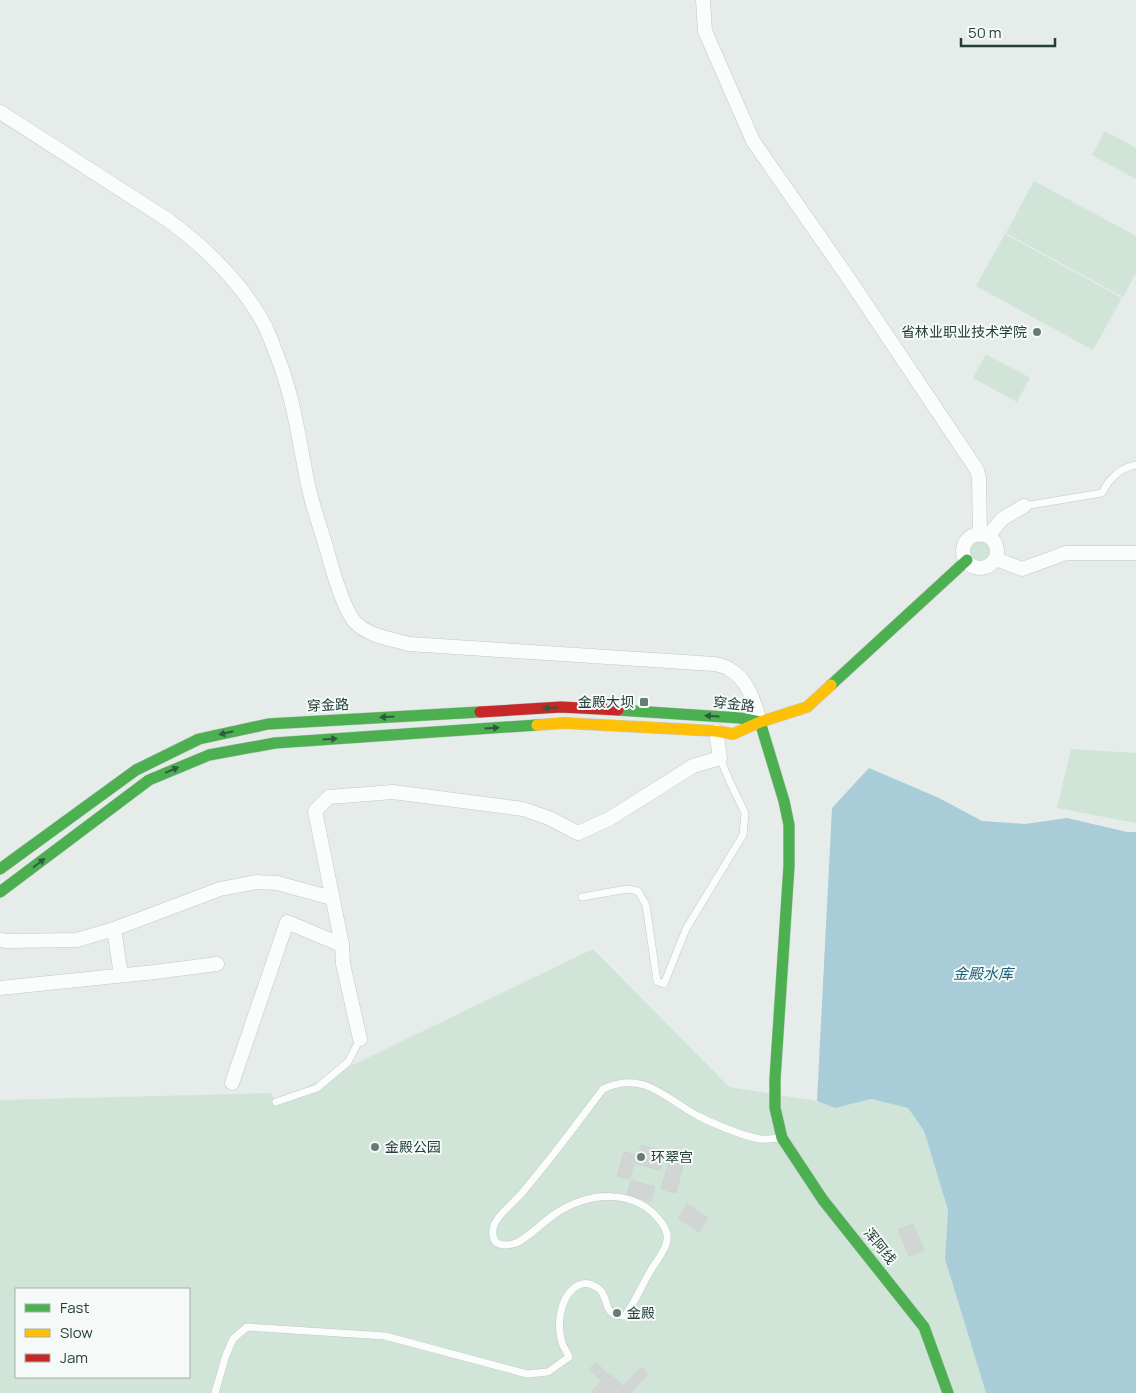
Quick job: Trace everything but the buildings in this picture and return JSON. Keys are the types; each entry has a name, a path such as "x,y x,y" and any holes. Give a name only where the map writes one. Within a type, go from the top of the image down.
{"main road":[{"path":"760,722 806,707 967,560"},
{"name":"穿金路","path":"0,869 136,770 199,739 268,724 561,707 740,718 760,722"},
{"name":"穿金路","path":"0,892 149,780 209,755 275,743 564,723 716,731 733,734 760,722"},
{"name":"浑阿线","path":"760,722 784,801 789,825 788,876 775,1078 775,1108 782,1138 823,1200 924,1327 948,1393"}],"street":[{"path":"703,0 705,31 753,141 849,279 977,470 984,536"},
{"path":"0,112 188,235 238,286 265,328 281,370 290,395 309,490 334,576 354,620 362,627 382,637 409,644 714,664 729,669 746,684 760,722"},
{"path":"984,536 1002,519 1024,506"},
{"path":"984,536 993,540 996,545 996,559 984,568 973,566 967,560 964,546 971,537 984,536"},
{"path":"996,559 1022,569 1066,553 1136,553"},
{"path":"360,1039 342,964 342,946 315,811 329,797 393,792 523,809 549,818 578,833 609,819 692,766 720,758 716,731"},
{"path":"0,940 77,940 220,890 256,882 277,883 332,898"},
{"path":"232,1083 287,922 342,946"},
{"path":"114,928 121,976"},
{"path":"0,988 217,964"}],"lane":[{"path":"1024,506 1102,493 1117,473 1124,468 1136,464"},
{"path":"582,897 627,889 638,891 646,905 657,981 664,984 686,929 742,834 745,813 720,758"},
{"path":"276,1102 317,1088 348,1062 360,1039"},
{"path":"215,1393 226,1355 233,1339 247,1327 385,1336 527,1374 548,1372 570,1357 562,1343 560,1319 566,1294 576,1286 588,1283 594,1285 604,1292 608,1309 613,1314 625,1316 666,1247 666,1231 662,1223 644,1207 620,1197 595,1197 578,1202 557,1213 516,1243 497,1243 493,1238 492,1232 501,1215 525,1191 603,1089 615,1084 628,1082 643,1084 655,1089 699,1116 738,1133 761,1139 782,1138"}],"green space":[{"path":"1105,131 1136,148 1136,179 1092,155"},
{"path":"1034,181 1136,236 1136,273 1123,297 1006,233"},
{"path":"1005,234 1122,298 1093,350 976,286"},
{"path":"986,354 1030,378 1017,402 973,378"},
{"path":"980,541 988,544 991,552 988,560 980,563 972,560 969,552 972,544"},
{"path":"1071,749 1136,753 1136,823 1057,808"},
{"name":"金殿公园","path":"593,949 729,1087 817,1101 835,1108 871,1099 908,1108 924,1131 948,1210 945,1259 986,1393 0,1393 0,1100 271,1093 276,1102"}],"water":[{"name":"金殿水库","path":"869,768 939,798 982,821 1025,824 1067,818 1127,832 1136,832 1136,1393 986,1393 945,1259 948,1210 924,1131 908,1108 871,1099 835,1108 817,1101 832,808"}],"traffic: fast":[{"path":"831,685 967,560"},
{"path":"618,710 740,718 760,722"},
{"path":"0,869 136,770 199,739 268,724 480,712"},
{"path":"760,722 784,801 789,825 789,866 775,1079 775,1108 782,1138 823,1200 924,1327 948,1393"},
{"path":"0,892 149,780 209,755 275,743 537,725"}],"traffic: slow":[{"path":"537,725 564,723 716,731 733,734 760,722 807,707 831,685"}],"traffic: jam":[{"path":"480,712 561,707 618,710"}],"place":[{"name":"省林业职业技术学院","path":"1037,332"},
{"name":"金殿大坝","path":"644,702"},
{"name":"金殿公园","path":"375,1147"},
{"name":"环翠宫","path":"641,1157"},
{"name":"金殿","path":"617,1313"}]}
